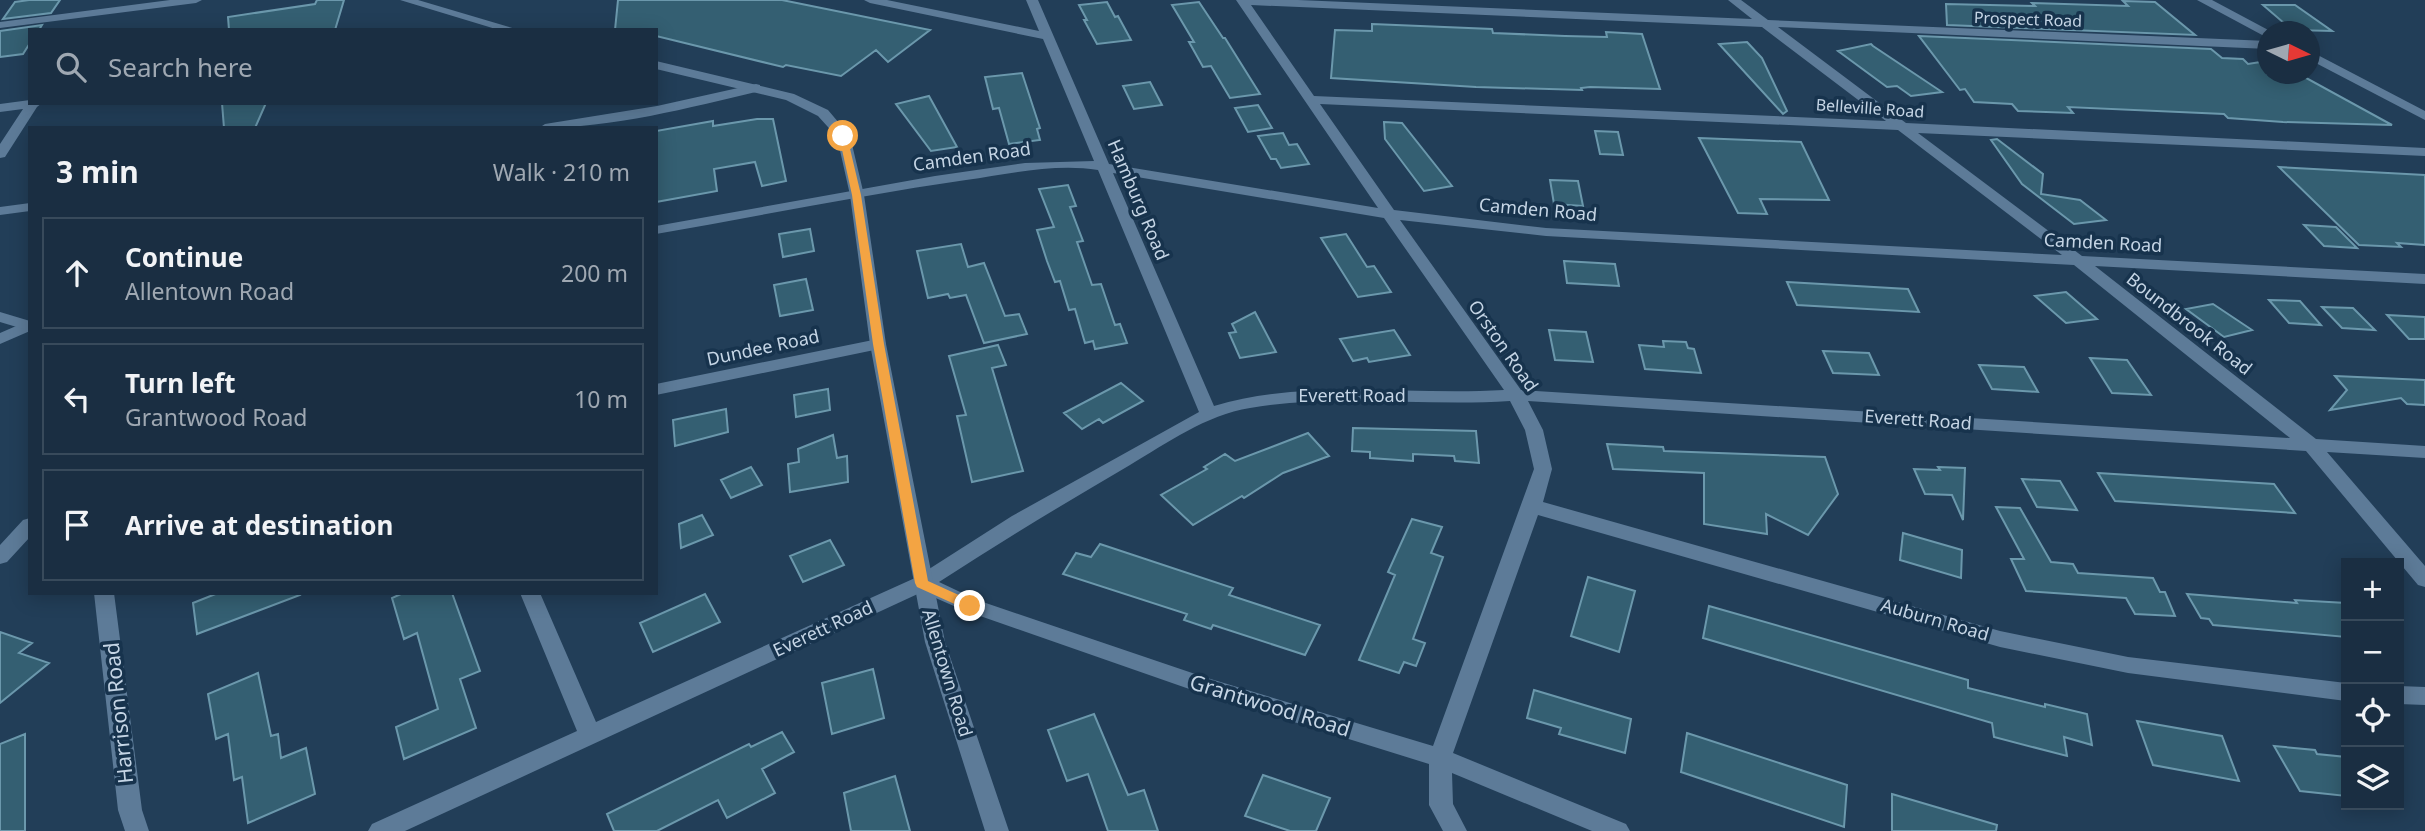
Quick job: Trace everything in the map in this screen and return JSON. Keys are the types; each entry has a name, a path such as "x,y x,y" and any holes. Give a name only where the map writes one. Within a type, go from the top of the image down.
{"street":[{"path":"81,28 100,0"},
{"path":"0,25 195,0"},
{"path":"406,0 506,28"},
{"path":"870,0 1047,36"},
{"name":"Hamburg Road","path":"1032,0 1209,414"},
{"name":"Boundbrook Road","path":"1734,0 2079,261 2310,444 2425,580"},
{"path":"2203,0 2257,29"},
{"name":"Prospect Road","path":"1242,1 2257,45"},
{"name":"Orston Road","path":"1242,1 1516,394 1534,430 1543,469 1440,758"},
{"path":"2320,61 2425,116"},
{"name":"Allentown Road","path":"658,65 808,104 835,124 843,136 857,195 878,344 935,642 997,831"},
{"path":"557,126 657,110 756,89"},
{"name":"Belleville Road","path":"1312,100 2425,152"},
{"path":"0,108 28,104"},
{"path":"0,154 33,105"},
{"name":"Camden Road","path":"658,230 1025,167 1085,164 1388,214 1546,232 2425,279"},
{"path":"0,211 28,207"},
{"path":"0,317 28,325"},
{"path":"0,339 28,325"},
{"name":"Dundee Road","path":"658,390 878,344"},
{"name":"Everett Road","path":"380,831 922,583 1020,521 1171,433 1209,414 1244,403 1279,397 1485,397 1516,394 2425,452"},
{"name":"Auburn Road","path":"1532,506 2000,639 2128,666 2341,691"},
{"path":"0,557 28,527"},
{"name":"Grantwood Road","path":"922,583 970,606 1203,685 1440,758 1618,831"},
{"name":"Harrison Road","path":"104,595 130,810 137,831"},
{"path":"531,595 590,735"},
{"path":"2404,695 2425,696"},
{"path":"1440,758 1441,805 1455,831"}],"building":[{"path":"60,0 51,13 3,19 15,2"},
{"path":"317,0 344,0 336,28 229,28 228,17 315,4"},
{"path":"618,0 782,0 930,30 888,62 876,50 841,76 786,65 783,67 658,36 658,28 615,28"},
{"path":"2123,1 2155,2 2195,35 1947,25 1946,4 2128,6"},
{"path":"1107,2 1131,40 1097,44 1079,5"},
{"path":"1199,2 1260,94 1230,98 1211,66 1203,67 1189,42 1194,42 1172,5"},
{"path":"2263,5 2295,5 2318,21 2282,21"},
{"path":"2320,23 2332,31 2320,31"},
{"path":"1372,24 1492,29 1493,33 1565,36 1607,37 1606,32 1642,34 1660,89 1476,87 1331,78 1335,30 1372,31"},
{"path":"42,25 40,28 28,28 28,46 23,54 0,57 0,31"},
{"path":"1919,36 2211,49 2222,58 2243,59 2248,64 2257,63 2257,84 2317,84 2392,125 2283,122 2228,118 2224,114 2068,107 2073,113 2018,111 2012,104 1974,102 1965,89 1960,90"},
{"path":"1747,42 1762,58 1787,111 1783,114 1719,44"},
{"path":"1871,44 1942,92 1911,96 1897,86 1887,87 1838,51"},
{"path":"1022,73 1040,128 1037,129 1040,140 1009,144 999,108 993,109 985,77"},
{"path":"1150,82 1162,105 1134,109 1123,86"},
{"path":"929,96 957,147 931,151 896,104"},
{"path":"222,105 265,105 256,126 224,126"},
{"path":"1258,105 1272,128 1248,132 1235,108"},
{"path":"773,119 786,181 762,186 755,162 714,169 717,191 658,202 658,131 713,121 713,126"},
{"path":"1384,122 1402,123 1452,186 1424,191 1385,139"},
{"path":"1595,131 1618,132 1623,155 1600,154"},
{"path":"1283,133 1289,145 1297,144 1309,164 1281,168 1276,159 1271,159 1258,136"},
{"path":"1699,138 1801,142 1829,200 1760,199 1767,214 1738,213"},
{"path":"1997,139 2043,174 2041,194 2080,200 2106,220 2074,224 2022,184 1991,140"},
{"path":"2279,167 2425,175 2425,245 2359,245"},
{"path":"1550,180 1578,181 1583,206 1554,204"},
{"path":"1068,185 1076,206 1070,207 1083,241 1077,242 1092,285 1101,284 1115,325 1120,324 1127,343 1095,349 1093,341 1085,343 1075,309 1069,310 1060,281 1055,282 1047,261 1037,230 1054,227 1039,189"},
{"path":"2304,225 2336,227 2357,248 2324,246"},
{"path":"810,229 814,251 783,257 779,234"},
{"path":"1346,234 1367,267 1374,266 1391,292 1358,297 1321,238"},
{"path":"961,244 968,267 984,263 1005,316 1019,314 1027,334 984,343 966,295 950,298 948,294 928,298 917,251"},
{"path":"1564,261 1615,264 1619,286 1567,283"},
{"path":"806,279 813,310 780,316 774,285"},
{"path":"1787,282 1908,289 1919,312 1797,305"},
{"path":"2066,292 2097,319 2066,323 2035,296"},
{"path":"2269,300 2300,301 2321,325 2289,323"},
{"path":"2213,304 2252,330 2224,337 2186,309"},
{"path":"2322,307 2353,308 2375,330 2342,328"},
{"path":"1255,312 1276,352 1240,358 1229,333 1236,332 1232,324"},
{"path":"2387,315 2425,317 2425,339 2409,339"},
{"path":"1394,330 1410,355 1369,362 1367,358 1353,361 1340,339"},
{"path":"1549,330 1586,332 1593,362 1555,360"},
{"path":"1663,341 1686,342 1688,348 1694,349 1701,373 1645,369 1639,345 1664,347"},
{"path":"998,345 1006,365 992,368 1023,471 972,482 957,416 966,415 949,356"},
{"path":"1823,351 1869,353 1879,375 1833,373"},
{"path":"2090,358 2127,360 2151,395 2112,393"},
{"path":"1979,365 2024,367 2038,392 1992,389"},
{"path":"2335,376 2425,380 2425,405 2407,404 2401,398 2330,410 2347,390"},
{"path":"1121,383 1143,401 1103,423 1099,419 1082,429 1064,413"},
{"path":"828,389 830,410 796,417 794,395"},
{"path":"726,409 728,432 675,446 673,420"},
{"path":"1353,428 1476,431 1479,463 1455,461 1454,456 1413,454 1413,461 1370,458 1370,452 1352,451"},
{"path":"1308,433 1329,456 1283,473 1244,498 1242,496 1193,525 1161,495 1207,469 1204,467 1225,454 1235,461"},
{"path":"833,435 837,458 847,456 848,482 790,492 788,464 799,462 798,449"},
{"path":"1607,444 1663,447 1664,451 1825,457 1838,494 1808,535 1766,514 1767,534 1704,524 1704,473 1613,469"},
{"path":"751,467 762,485 731,498 721,480"},
{"path":"1938,467 1965,468 1963,520 1952,495 1925,494 1914,469 1940,470"},
{"path":"2098,473 2274,484 2295,513 2115,501"},
{"path":"2022,479 2060,481 2077,510 2037,507"},
{"path":"1996,507 2020,508 2051,562 2073,564 2078,573 2153,578 2160,592 2165,592 2175,616 2135,614 2126,598 2026,591 2011,559 2024,559"},
{"path":"702,515 713,535 681,548 679,524"},
{"path":"1412,519 1442,527 1431,553 1443,557 1413,639 1425,643 1416,666 1404,662 1399,673 1359,660 1395,575 1388,572"},
{"path":"1903,533 1962,550 1961,578 1900,560"},
{"path":"830,540 844,565 803,582 790,556"},
{"path":"1100,544 1233,588 1229,595 1320,625 1305,655 1213,625 1211,629 1184,620 1187,614 1063,574 1076,553 1091,557"},
{"path":"1588,577 1635,591 1619,652 1571,636"},
{"path":"705,594 720,622 653,652 640,623"},
{"path":"2187,594 2297,603 2295,600 2341,603 2341,637 2213,625 2209,619 2201,618"},
{"path":"213,595 300,595 197,634 193,603"},
{"path":"399,595 453,595 480,671 460,679 476,728 404,759 396,727 438,709 417,633 404,639 392,598"},
{"path":"1709,606 1968,680 1968,688 2045,707 2045,704 2087,714 2092,745 2064,737 2067,756 1994,737 1992,723 1703,638"},
{"path":"0,632 32,643 19,653 49,663 0,703"},
{"path":"873,669 884,718 832,734 822,683"},
{"path":"258,673 271,736 278,734 281,758 306,748 315,794 248,823 242,777 234,780 228,734 216,739 208,694"},
{"path":"1534,690 1631,719 1625,753 1559,734 1561,728 1527,718"},
{"path":"1094,714 1128,795 1144,790 1158,831 1108,831 1088,774 1067,781 1048,730"},
{"path":"2137,721 2222,736 2239,781 2153,765"},
{"path":"782,732 794,752 762,769 775,793 727,818 718,800 657,831 614,831 607,814 749,744 751,747"},
{"path":"1687,733 1847,785 1844,827 1681,772"},
{"path":"25,734 25,831 0,831 0,744"},
{"path":"2274,746 2315,750 2317,754 2341,756 2341,795 2300,791"},
{"path":"1263,775 1330,798 1316,831 1290,831 1245,816"},
{"path":"895,776 910,831 851,831 844,793"},
{"path":"1892,794 1997,825 1996,831 1892,831"}],"route":[{"path":"843,136 857,195 878,344 922,583 970,606"}]}
